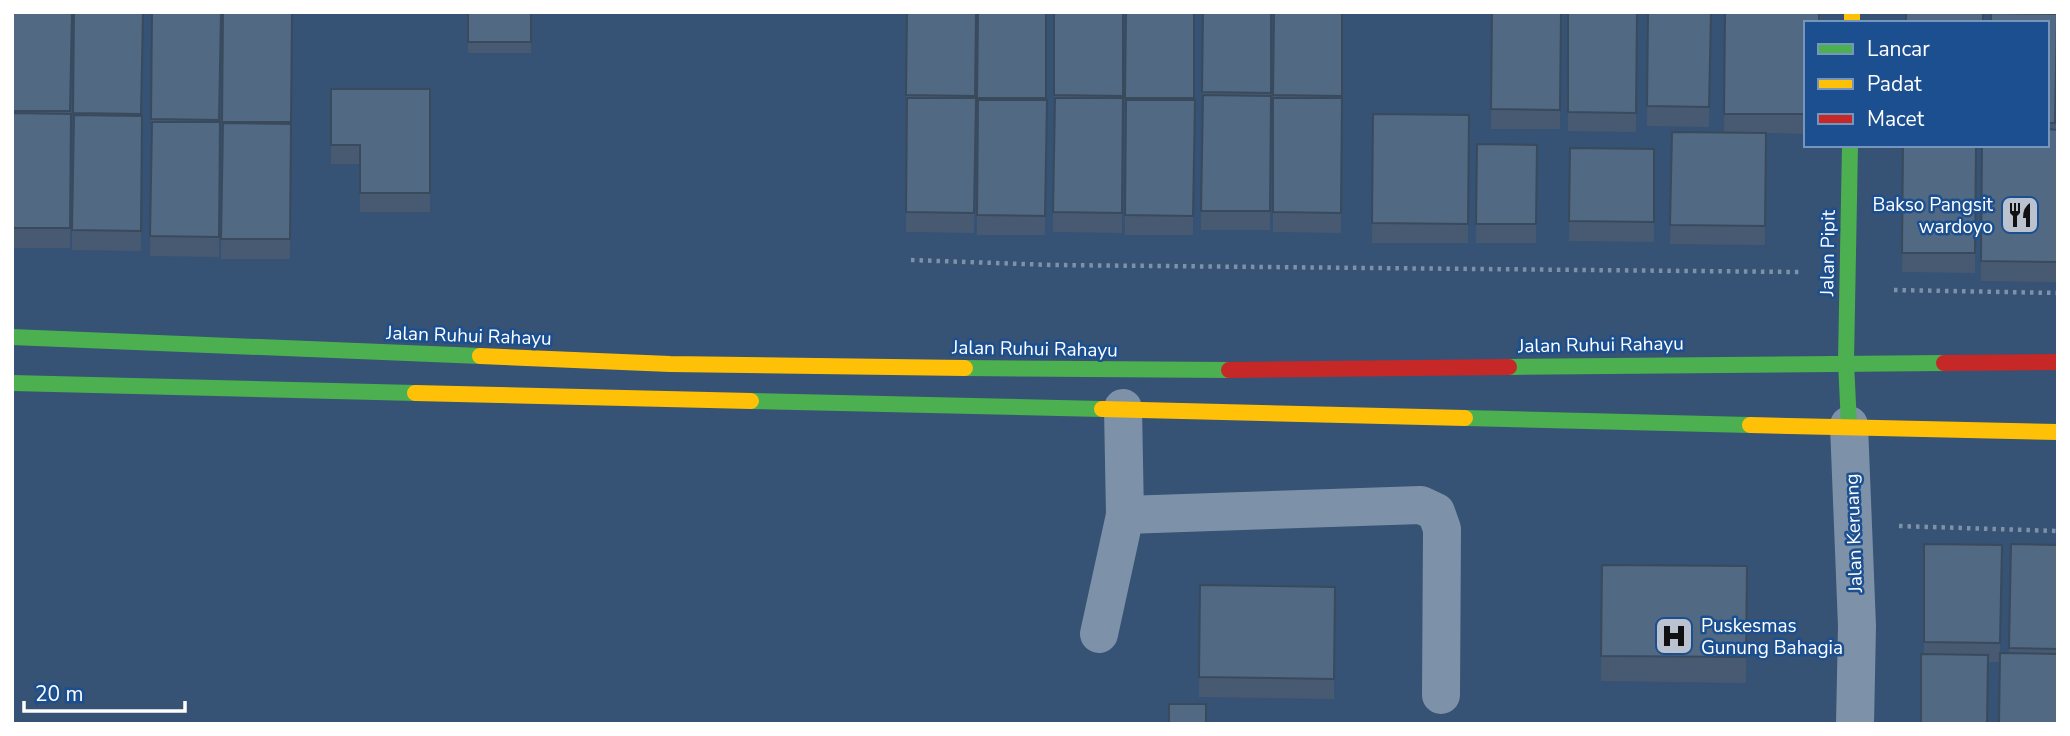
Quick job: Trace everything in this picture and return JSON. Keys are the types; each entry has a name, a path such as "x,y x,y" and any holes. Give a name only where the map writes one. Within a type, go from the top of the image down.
{"main road":[{"name":"Jalan Pipit","path":"1849,425 1846,362 1850,147"},
{"name":"Jalan Ruhui Rahayu","path":"12,337 670,364 1089,370 2058,362"},
{"path":"12,383 2058,432"}],"street":[{"path":"1099,634 1125,515 1123,408"},
{"name":"Jalan Keruang","path":"1849,425 1857,626 1855,724"},
{"path":"1125,515 1421,505 1436,512 1442,529 1441,695"}],"path":[{"path":"911,260 1051,265 1848,272"},
{"path":"1847,289 2058,293"},
{"path":"1853,525 2058,531"}],"building":[{"path":"12,12 72,12 70,111 12,111"},
{"path":"74,12 143,12 141,114 73,113"},
{"path":"152,12 221,12 219,120 151,119"},
{"path":"223,12 292,12 291,122 222,122"},
{"path":"468,12 531,12 531,42 468,42"},
{"path":"907,12 976,12 975,96 906,95"},
{"path":"978,12 1046,12 1046,98 977,98"},
{"path":"1054,12 1123,12 1123,96 1054,95"},
{"path":"1126,12 1194,12 1194,98 1125,98"},
{"path":"1203,12 1271,12 1271,93 1202,92"},
{"path":"1274,12 1342,12 1342,96 1273,95"},
{"path":"1492,12 1561,12 1560,110 1491,109"},
{"path":"1568,12 1637,12 1636,113 1568,112"},
{"path":"1648,12 1711,12 1709,107 1647,106"},
{"path":"1725,12 1819,12 1819,21 1804,21 1804,114 1724,114"},
{"path":"1906,12 1983,12 1983,21 1906,21"},
{"path":"1991,13 2057,14 2055,123 2049,123 2049,21 1991,21"},
{"path":"331,89 430,89 430,193 360,193 360,145 331,145"},
{"path":"1203,95 1271,96 1270,211 1201,211"},
{"path":"907,98 976,98 974,213 906,212"},
{"path":"1055,98 1123,98 1122,213 1053,212"},
{"path":"1273,98 1342,98 1341,213 1273,212"},
{"path":"978,100 1047,100 1045,216 977,215"},
{"path":"1126,100 1195,100 1193,216 1125,215"},
{"path":"12,113 71,114 70,228 12,228"},
{"path":"1373,114 1469,115 1468,224 1372,223"},
{"path":"74,115 142,116 141,231 72,230"},
{"path":"152,122 220,122 219,237 150,236"},
{"path":"223,123 291,124 290,239 221,239"},
{"name":"Bakso Pangsit wardoyo","path":"2049,129 2058,130 2058,262 1981,261 1982,147 2049,147"},
{"path":"1672,132 1766,133 1765,226 1670,225"},
{"path":"1477,144 1537,145 1536,224 1476,224"},
{"path":"1903,147 1976,147 1975,253 1902,253"},
{"path":"1570,148 1654,149 1654,222 1569,221"},
{"path":"1924,544 2002,545 2000,643 1924,642"},
{"path":"2011,544 2058,545 2058,649 2009,648"},
{"name":"Puskesmas Gunung Bahagia","path":"1602,565 1747,566 1746,657 1601,656"},
{"path":"1200,585 1335,587 1334,679 1199,677"},
{"path":"2000,653 2058,654 2058,724 1999,724"},
{"path":"1921,654 1988,655 1987,724 1921,724"},
{"path":"1169,704 1206,704 1206,724 1169,724"}],"traffic: fast":[{"path":"1849,425 1846,362 1850,147"},
{"path":"12,337 480,356"},
{"path":"1509,367 1944,363"},
{"path":"965,368 1229,370"},
{"path":"12,383 415,393"},
{"path":"751,401 1102,409"},
{"path":"1465,418 1750,425"}],"traffic: slow":[{"path":"1852,12 1852,21"},
{"path":"480,356 670,364 965,368"},
{"path":"415,393 751,401"},
{"path":"1102,409 1465,418"},
{"path":"1750,425 2058,432"}],"traffic: jam":[{"path":"1944,363 2058,362"},
{"path":"1229,370 1509,367"}],"place":[{"name":"Bakso Pangsit wardoyo","path":"2020,215"},
{"name":"Puskesmas Gunung Bahagia","path":"1674,636"}]}
